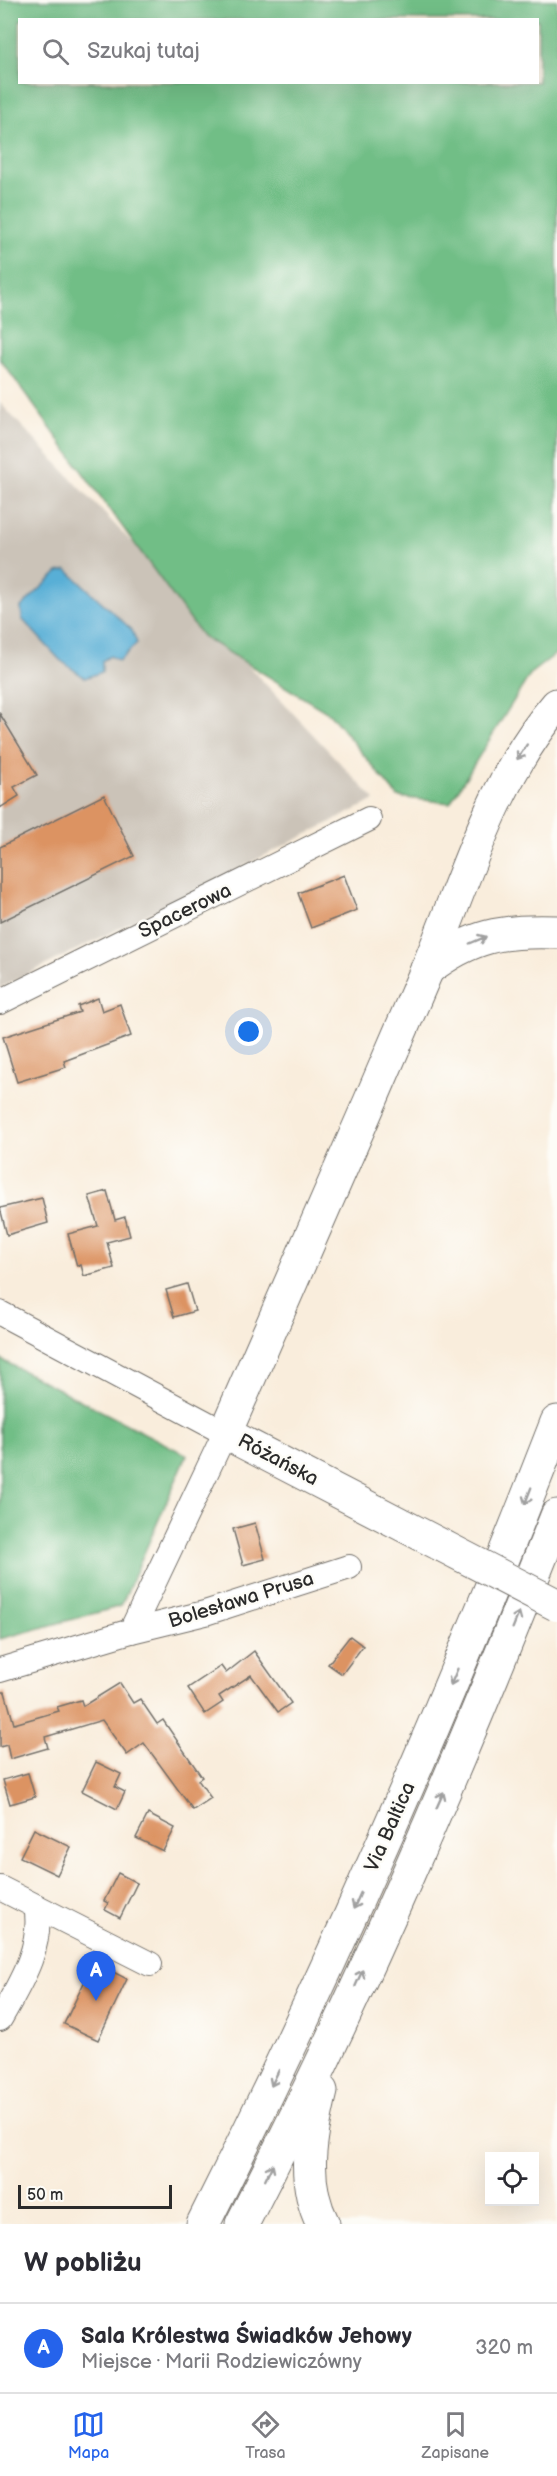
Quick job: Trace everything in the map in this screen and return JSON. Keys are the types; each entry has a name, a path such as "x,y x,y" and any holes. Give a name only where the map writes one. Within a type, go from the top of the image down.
{"highway":[{"path":"225,1433 428,969 490,813 517,760 557,705"},
{"path":"428,969 450,952 494,933 557,932"},
{"name":"Via Baltica","path":"203,2224 304,2017 407,1790 505,1557 557,1422"},
{"name":"Via Baltica","path":"242,2224 335,2031 493,1678 557,1516"},
{"path":"324,2224 309,2182 309,2154 335,2031"}],"main road":[{"name":"Różańska","path":"225,1433 557,1605"}],"street":[{"name":"Spacerowa","path":"0,1002 369,819"},
{"name":"Różańska","path":"0,1313 225,1433"},
{"name":"Bolesława Prusa","path":"131,1630 225,1433"},
{"name":"Bolesława Prusa","path":"0,1670 131,1630 205,1613 349,1567"},
{"path":"0,1888 150,1964"},
{"path":"0,2019 37,1941 39,1920 36,1906"}],"shaded area":[{"path":"0,403 375,800 0,988"}],"green space":[{"path":"0,0 557,0 557,653 531,673 450,803 398,797 330,714 202,636 0,359"},
{"path":"0,1359 187,1455 121,1606 0,1639"}],"water":[{"path":"67,570 132,630 137,643 119,661 110,656 102,661 102,672 85,678 60,660 22,619 21,607 58,572"}],"building":[{"path":"0,714 37,775 14,787 19,796 0,808"},
{"path":"104,795 134,856 0,922 0,847"},
{"path":"344,875 357,910 311,928 298,893"},
{"path":"98,998 102,1011 120,1004 131,1036 64,1061 66,1067 17,1082 3,1037 80,1012 78,1006"},
{"path":"107,1191 115,1220 125,1217 130,1236 107,1242 114,1268 84,1276 81,1265 77,1266 68,1234 98,1226 89,1196"},
{"path":"42,1198 48,1223 7,1235 0,1208"},
{"path":"187,1284 195,1311 174,1317 166,1290"},
{"path":"255,1523 265,1559 243,1565 233,1529"},
{"path":"350,1636 363,1646 342,1674 328,1664"},
{"path":"254,1651 291,1703 278,1712 251,1675 219,1696 223,1702 205,1714 188,1688 221,1666 226,1673"},
{"path":"120,1683 133,1703 140,1699 157,1724 163,1720 202,1777 198,1780 211,1798 193,1810 144,1743 127,1755 102,1720 45,1737 48,1748 10,1759 7,1745 0,1747 0,1692 5,1692 14,1724 59,1711 57,1707 81,1700 83,1706"},
{"path":"96,1762 121,1774 115,1787 125,1792 117,1809 82,1791"},
{"path":"28,1773 35,1797 10,1804 3,1780"},
{"path":"148,1814 175,1828 163,1851 136,1838"},
{"path":"34,1829 71,1847 57,1875 20,1857"},
{"path":"118,1873 137,1883 120,1918 105,1910 108,1903 104,1901"},
{"path":"94,1962 127,1979 98,2040 64,2024"}],"place":[{"name":"Sala Królestwa Świadków Jehowy","path":"96,2001"}]}
